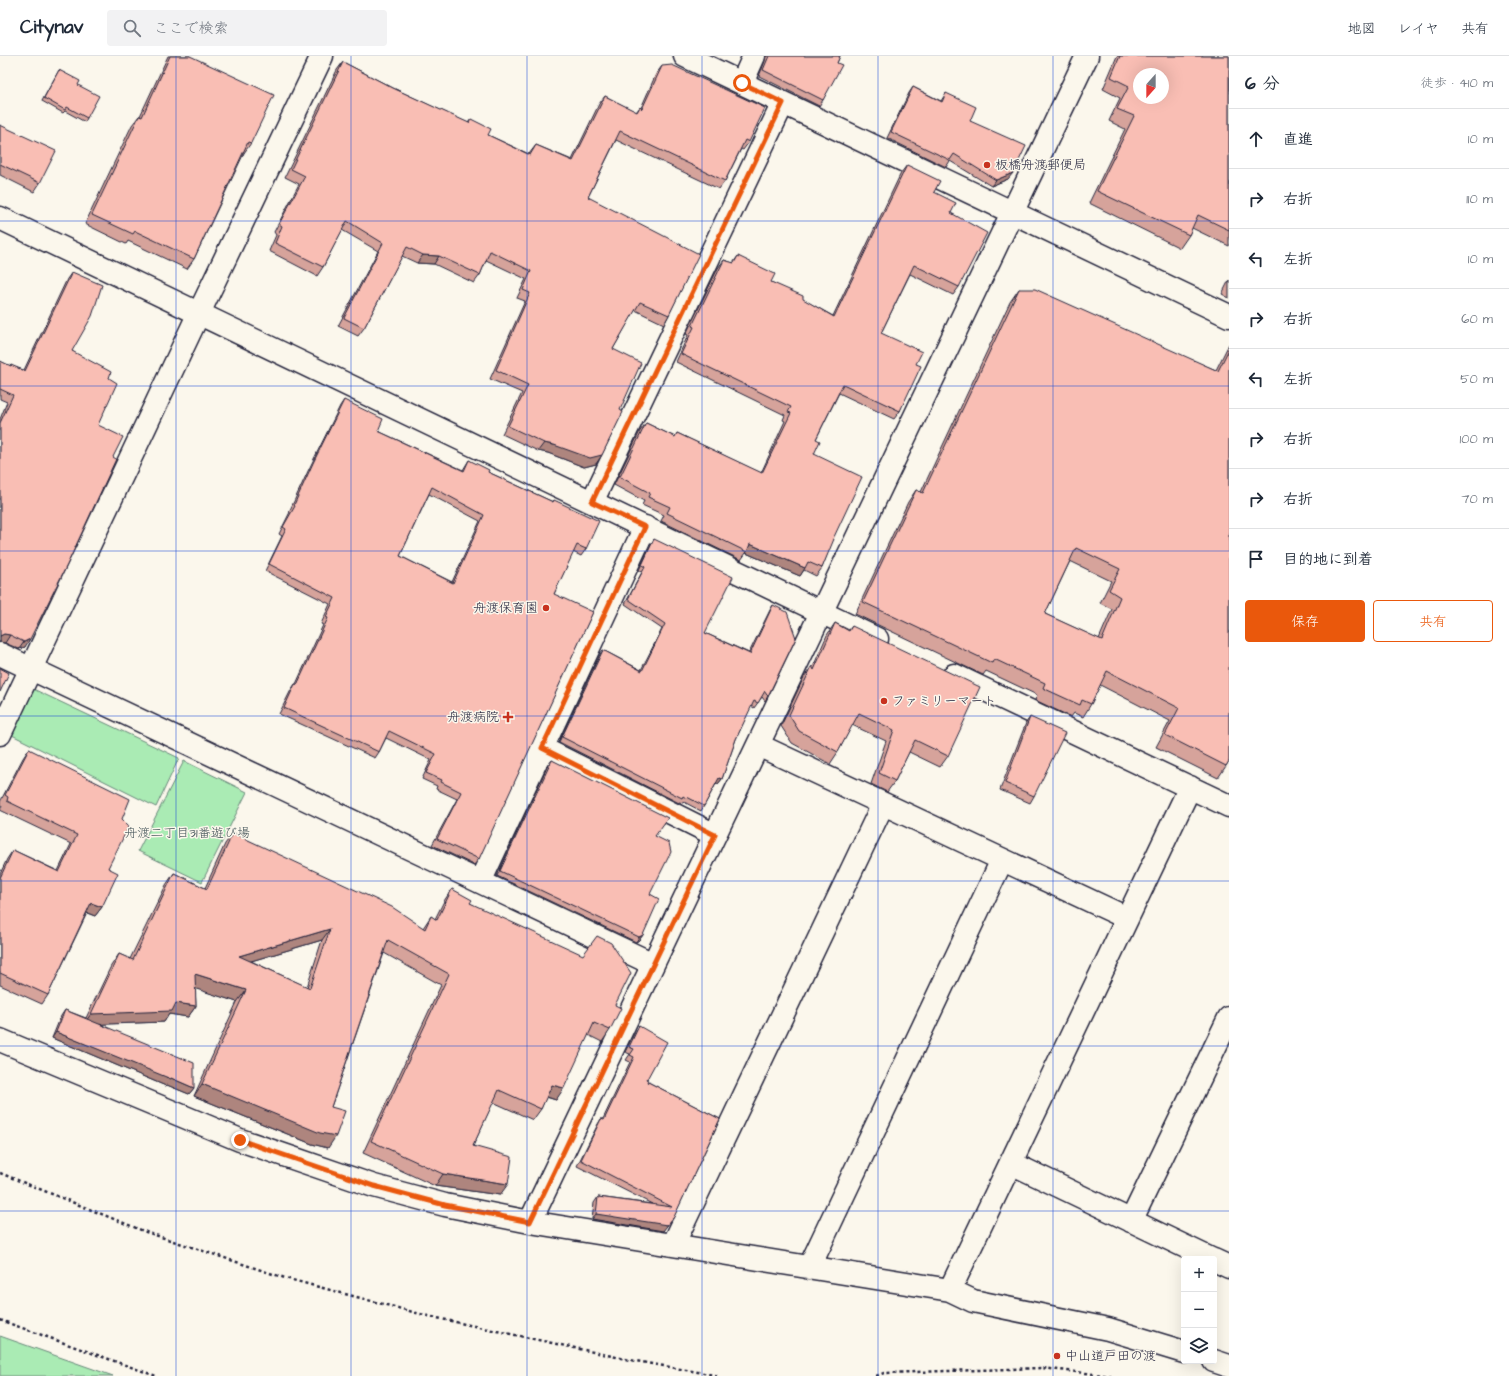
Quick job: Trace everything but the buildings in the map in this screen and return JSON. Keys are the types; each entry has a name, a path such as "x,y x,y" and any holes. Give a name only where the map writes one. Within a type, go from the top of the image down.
{"street":[{"path":"0,734 198,314 322,56"},
{"path":"685,56 1229,316"},
{"path":"742,83 754,56"},
{"path":"530,1222 820,612 1087,56"},
{"path":"592,502 783,103"},
{"path":"0,218 892,646"},
{"path":"480,882 645,527"},
{"path":"0,654 653,964"},
{"path":"934,666 1229,806"},
{"path":"758,745 1127,918"},
{"path":"542,748 715,835"},
{"path":"950,1290 1190,787"},
{"path":"673,1245 884,804"},
{"path":"809,1268 1002,860"},
{"path":"1131,1221 1229,1018"},
{"path":"0,1040 240,1140 374,1186 445,1205 530,1222 950,1290 973,1301 1108,1329 1181,1351"},
{"path":"1011,1163 1205,1256"},
{"path":"1217,1262 1229,1268"},
{"path":"1217,1362 1229,1366"}],"path":[{"path":"0,1173 146,1232 285,1278 428,1316 630,1360 720,1376"},
{"path":"0,1320 156,1376"},
{"path":"876,1376 884,1373 1042,1368 1111,1376"}],"green space":[{"path":"31,688 179,758 156,807 10,734"},
{"name":"舟渡二丁目31番遊び場","path":"184,761 247,792 202,882 138,851"},
{"path":"0,1336 113,1376 0,1376"}],"place":[{"name":"板橋舟渡郵便局","path":"987,165"},
{"name":"舟渡保育園","path":"546,608"},
{"name":"ファミリーマート","path":"884,701"},
{"name":"舟渡病院","path":"508,717"},
{"name":"中山道戸田の渡","path":"1057,1356"}],"route":[{"path":"240,1140 374,1186 445,1205 530,1222 715,835 542,748 645,527 592,502 783,103 742,83"}]}
